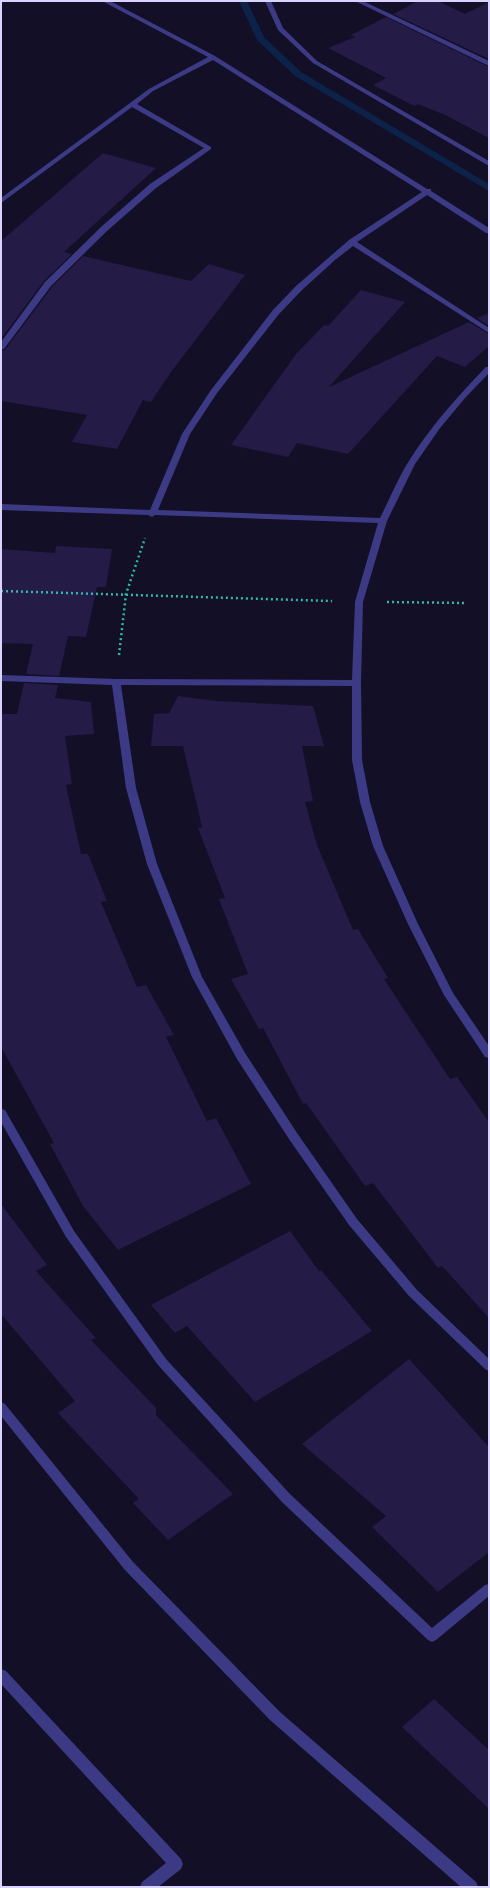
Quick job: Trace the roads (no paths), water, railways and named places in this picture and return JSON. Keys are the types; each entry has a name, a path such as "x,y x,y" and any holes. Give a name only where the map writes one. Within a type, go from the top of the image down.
{"street":[{"path":"105,1 213,57 428,191 489,231"},
{"path":"358,1 489,64"},
{"path":"270,2 280,29 316,62 489,164"},
{"path":"1,201 151,90 213,57"},
{"path":"1,346 48,284 104,229 153,186 209,148 132,104"},
{"path":"152,514 186,434 214,392 276,312 299,288 352,242 428,191"},
{"path":"352,242 489,331"},
{"path":"489,368 462,396 437,426 411,464 383,521 359,602 356,683 357,760 365,802 378,846 413,924 449,995 489,1054"},
{"path":"1,507 152,514 383,521"},
{"path":"1,678 116,682 356,683"},
{"path":"116,682 131,788 152,864 197,977 241,1056 293,1136 353,1222 413,1293 489,1366"},
{"path":"1,1113 70,1234 162,1362 286,1498 432,1636 489,1589"},
{"path":"1,1407 130,1566 275,1716 471,1887"},
{"path":"1,1675 176,1864 147,1887"}],"waterway":[{"path":"243,1 260,38 298,74 489,188"}]}
